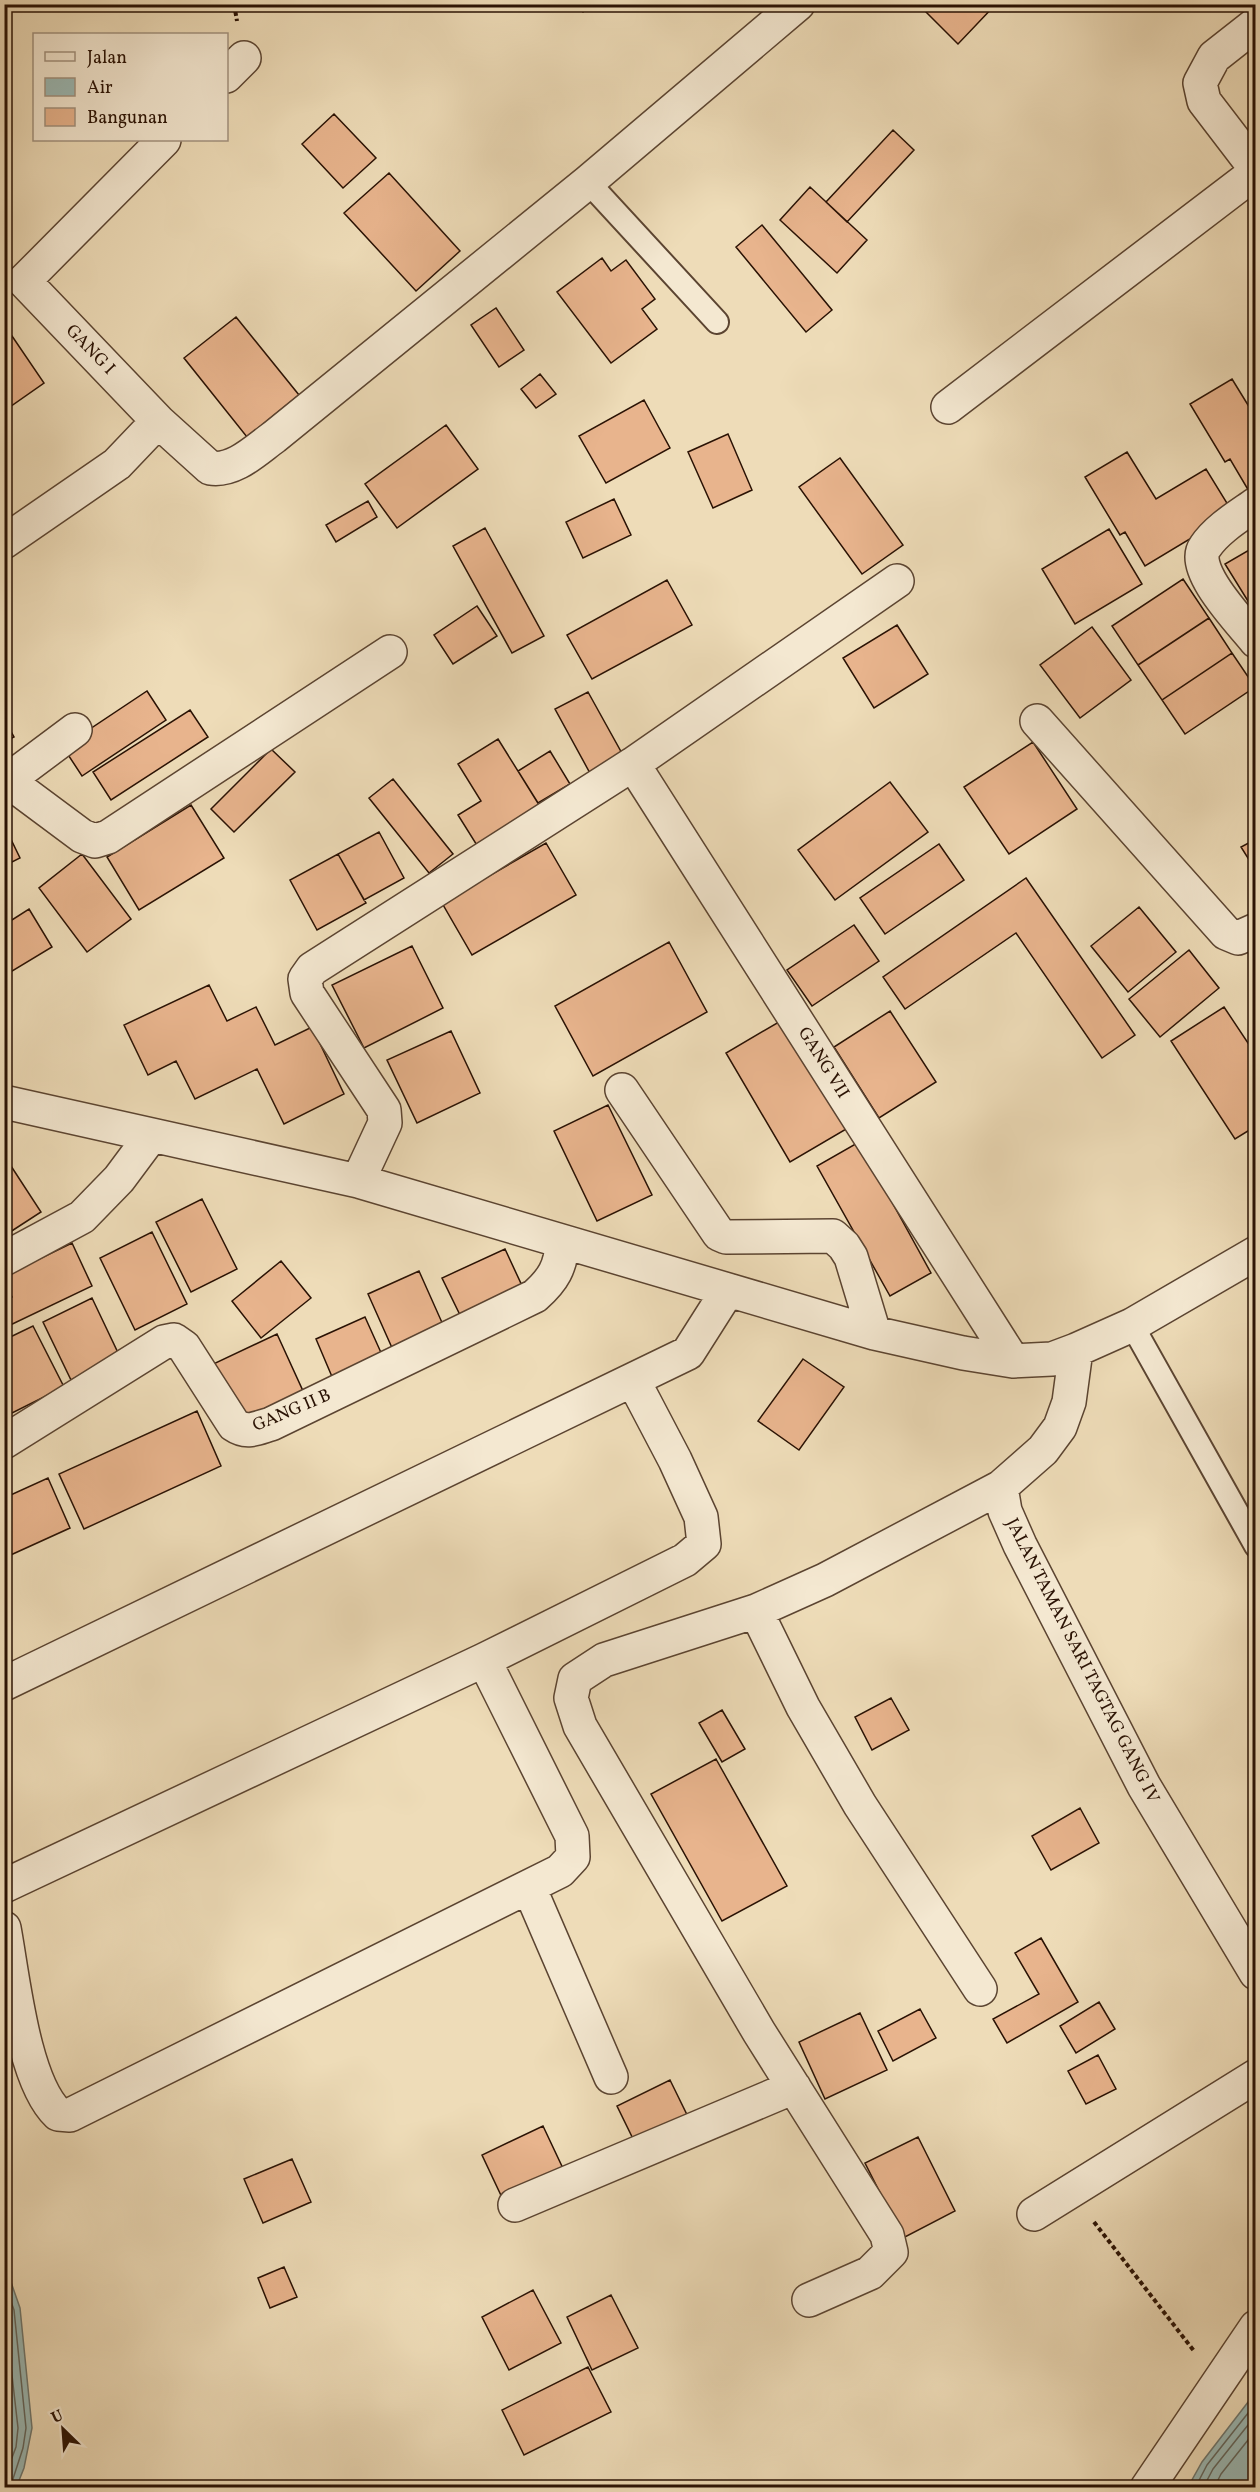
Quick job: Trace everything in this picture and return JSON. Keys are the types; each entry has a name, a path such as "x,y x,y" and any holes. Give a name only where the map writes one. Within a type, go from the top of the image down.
{"street":[{"name":"GANG I","path":"163,141 14,273 158,421 210,468 220,469 233,465 274,437 588,182 798,4"},
{"path":"948,407 1256,171 1203,101 1200,83 1214,57 1256,24"},
{"path":"4,542 117,464 158,421"},
{"path":"1256,504 1215,536 1204,548 1201,563 1208,579 1256,641"},
{"path":"358,1181 385,1123 384,1110 307,993 305,979 312,969 633,764 897,580"},
{"path":"75,730 6,782 82,836 95,841 390,652"},
{"path":"1037,721 1226,933 1238,938 1256,930"},
{"name":"GANG VII","path":"633,764 1013,1361"},
{"path":"622,1090 719,1234 726,1237 833,1236 844,1246 858,1276 874,1333"},
{"path":"4,1102 358,1181 562,1243 874,1333 963,1353 1013,1361 1052,1359 1076,1350 1132,1325 1256,1253"},
{"path":"4,1258 82,1217 119,1179 151,1136"},
{"name":"GANG II B","path":"4,1442 164,1342 174,1340 184,1347 234,1425 241,1430 248,1431 271,1424 535,1296 554,1277 561,1258 562,1243"},
{"path":"4,1684 688,1353 728,1290"},
{"path":"809,2300 870,2273 891,2252 887,2235 759,2032 580,1726 571,1698 575,1679 604,1660 756,1611 825,1580 1001,1487 1043,1450 1060,1427 1069,1402 1076,1350"},
{"path":"4,1886 484,1660 685,1560 704,1544 701,1517 675,1460 633,1380"},
{"name":"JALAN TAMAN SARI TAGTAG GANG IV","path":"1001,1487 1005,1511 1020,1545 1144,1786 1256,1973"},
{"path":"756,1611 803,1707 860,1805 980,1989"},
{"path":"4,1928 25,2048 50,2106 58,2114 70,2115 560,1871 573,1857 572,1836 484,1660"},
{"path":"529,1887 611,2077"},
{"path":"1034,2214 1069,2190 1256,2076"},
{"path":"515,2205 794,2086"},
{"path":"1147,2487 1217,2380 1256,2327"}],"lane":[{"path":"588,182 717,322"},
{"path":"1132,1325 1256,1546"}],"path":[{"path":"1069,2190 1217,2380"}],"water":[{"path":"5,2265 20,2308 32,2428 24,2468 16,2488 5,2487"},
{"path":"1255,2393 1255,2487 1188,2487 1202,2462"}],"building":[{"path":"577,4 593,4 583,12"},
{"path":"918,4 996,4 958,44"},
{"path":"334,114 376,158 343,188 302,144"},
{"path":"893,130 914,150 847,222 826,202"},
{"path":"389,173 460,251 416,291 344,213"},
{"path":"810,187 867,240 837,273 780,220"},
{"path":"762,225 832,310 806,332 736,247"},
{"path":"602,258 611,271 626,260 655,299 642,309 657,329 611,363 557,292"},
{"path":"496,308 524,350 499,367 471,325"},
{"path":"236,317 299,395 247,437 184,358"},
{"path":"12,336 44,383 4,411 4,342"},
{"path":"540,374 556,394 536,408 521,389"},
{"path":"1232,379 1256,418 1256,490 1250,493 1230,459 1225,462 1190,404"},
{"path":"644,400 670,448 606,483 579,436"},
{"path":"446,425 478,469 397,528 365,484"},
{"path":"728,434 752,490 713,508 688,452"},
{"path":"1127,452 1156,499 1206,469 1233,513 1145,566 1125,532 1120,535 1085,477"},
{"path":"840,458 903,545 862,574 799,487"},
{"path":"614,499 631,535 583,558 566,522"},
{"path":"368,501 377,517 336,542 326,525"},
{"path":"485,528 544,636 512,653 453,546"},
{"path":"1109,529 1142,584 1075,624 1042,569"},
{"path":"1256,546 1256,614 1225,564"},
{"path":"1183,579 1209,618 1138,665 1112,626"},
{"path":"667,580 692,625 592,679 567,635"},
{"path":"477,606 497,636 453,664 434,635"},
{"path":"1209,618 1232,653 1162,700 1138,665"},
{"path":"897,625 928,674 874,708 843,658"},
{"path":"1092,627 1131,680 1080,718 1040,665"},
{"path":"1232,653 1255,687 1185,734 1162,700"},
{"path":"147,691 166,720 82,776 63,747"},
{"path":"588,692 624,757 591,775 555,709"},
{"path":"190,710 208,737 111,800 93,772"},
{"path":"4,719 14,737 4,742"},
{"path":"498,739 541,808 478,847 458,815 481,801 458,764"},
{"path":"1033,742 1077,809 1009,854 964,787"},
{"path":"271,749 295,772 234,832 211,809"},
{"path":"550,751 570,784 538,803 518,771"},
{"path":"393,779 453,854 429,873 369,798"},
{"path":"890,782 928,832 835,900 798,850"},
{"path":"191,805 224,858 139,910 107,857"},
{"path":"4,825 20,858 4,866"},
{"path":"379,832 404,878 364,900 338,854"},
{"path":"1256,839 1256,871 1241,847"},
{"path":"546,843 576,895 472,955 442,903"},
{"path":"939,844 964,880 885,934 860,898"},
{"path":"82,854 131,919 87,952 39,888"},
{"path":"338,854 366,903 317,930 290,880"},
{"path":"1026,878 1135,1035 1102,1058 1016,933 905,1009 883,977"},
{"path":"1139,907 1176,952 1128,992 1091,946"},
{"path":"29,909 52,947 4,976 4,925"},
{"path":"854,925 879,961 812,1006 787,970"},
{"path":"669,942 707,1012 593,1076 555,1006"},
{"path":"412,946 443,1008 364,1048 332,985"},
{"path":"1189,950 1219,988 1160,1037 1129,999"},
{"path":"209,985 227,1021 256,1007 275,1045 312,1027 344,1094 284,1124 257,1069 195,1099 176,1061 148,1075 124,1025"},
{"path":"1224,1007 1256,1055 1256,1126 1235,1139 1171,1041"},
{"path":"890,1011 936,1082 879,1118 834,1047"},
{"path":"784,1019 848,1128 790,1162 726,1053"},
{"path":"451,1031 480,1093 417,1123 387,1060"},
{"path":"608,1105 652,1195 597,1221 554,1131"},
{"path":"859,1142 931,1273 890,1296 817,1166"},
{"path":"11,1166 41,1212 4,1236 4,1170"},
{"path":"202,1199 237,1269 191,1292 156,1222"},
{"path":"152,1232 187,1304 135,1330 100,1258"},
{"path":"72,1243 92,1286 4,1328 4,1301 12,1297 4,1282 4,1276"},
{"path":"505,1249 524,1290 462,1319 442,1278"},
{"path":"281,1261 311,1298 261,1338 232,1301"},
{"path":"419,1271 444,1327 393,1350 368,1294"},
{"path":"92,1298 120,1357 71,1380 43,1322"},
{"path":"365,1317 383,1357 333,1379 316,1339"},
{"path":"33,1326 64,1387 4,1417 4,1340"},
{"path":"277,1334 303,1391 235,1422 209,1366"},
{"path":"803,1359 844,1387 799,1450 758,1421"},
{"path":"197,1411 221,1466 84,1529 59,1474"},
{"path":"48,1478 70,1528 4,1558 4,1498"},
{"path":"891,1698 909,1730 872,1750 855,1717"},
{"path":"722,1710 745,1749 722,1762 699,1723"},
{"path":"716,1759 787,1886 722,1921 651,1794"},
{"path":"1080,1808 1099,1843 1051,1870 1032,1836"},
{"path":"1041,1938 1078,2002 1007,2043 993,2019 1039,1994 1015,1953"},
{"path":"1099,2002 1115,2029 1076,2053 1060,2026"},
{"path":"920,2009 936,2038 893,2061 878,2031"},
{"path":"860,2013 887,2070 825,2099 799,2042"},
{"path":"1098,2055 1116,2089 1086,2104 1068,2071"},
{"path":"670,2080 692,2125 639,2151 617,2106"},
{"path":"543,2126 567,2177 506,2206 482,2155"},
{"path":"918,2137 955,2211 903,2238 865,2163"},
{"path":"292,2159 311,2202 263,2223 244,2179"},
{"path":"284,2267 297,2297 270,2308 258,2278"},
{"path":"533,2290 561,2343 509,2370 482,2317"},
{"path":"611,2295 638,2348 592,2370 567,2317"},
{"path":"588,2367 611,2412 524,2455 502,2410"}]}
